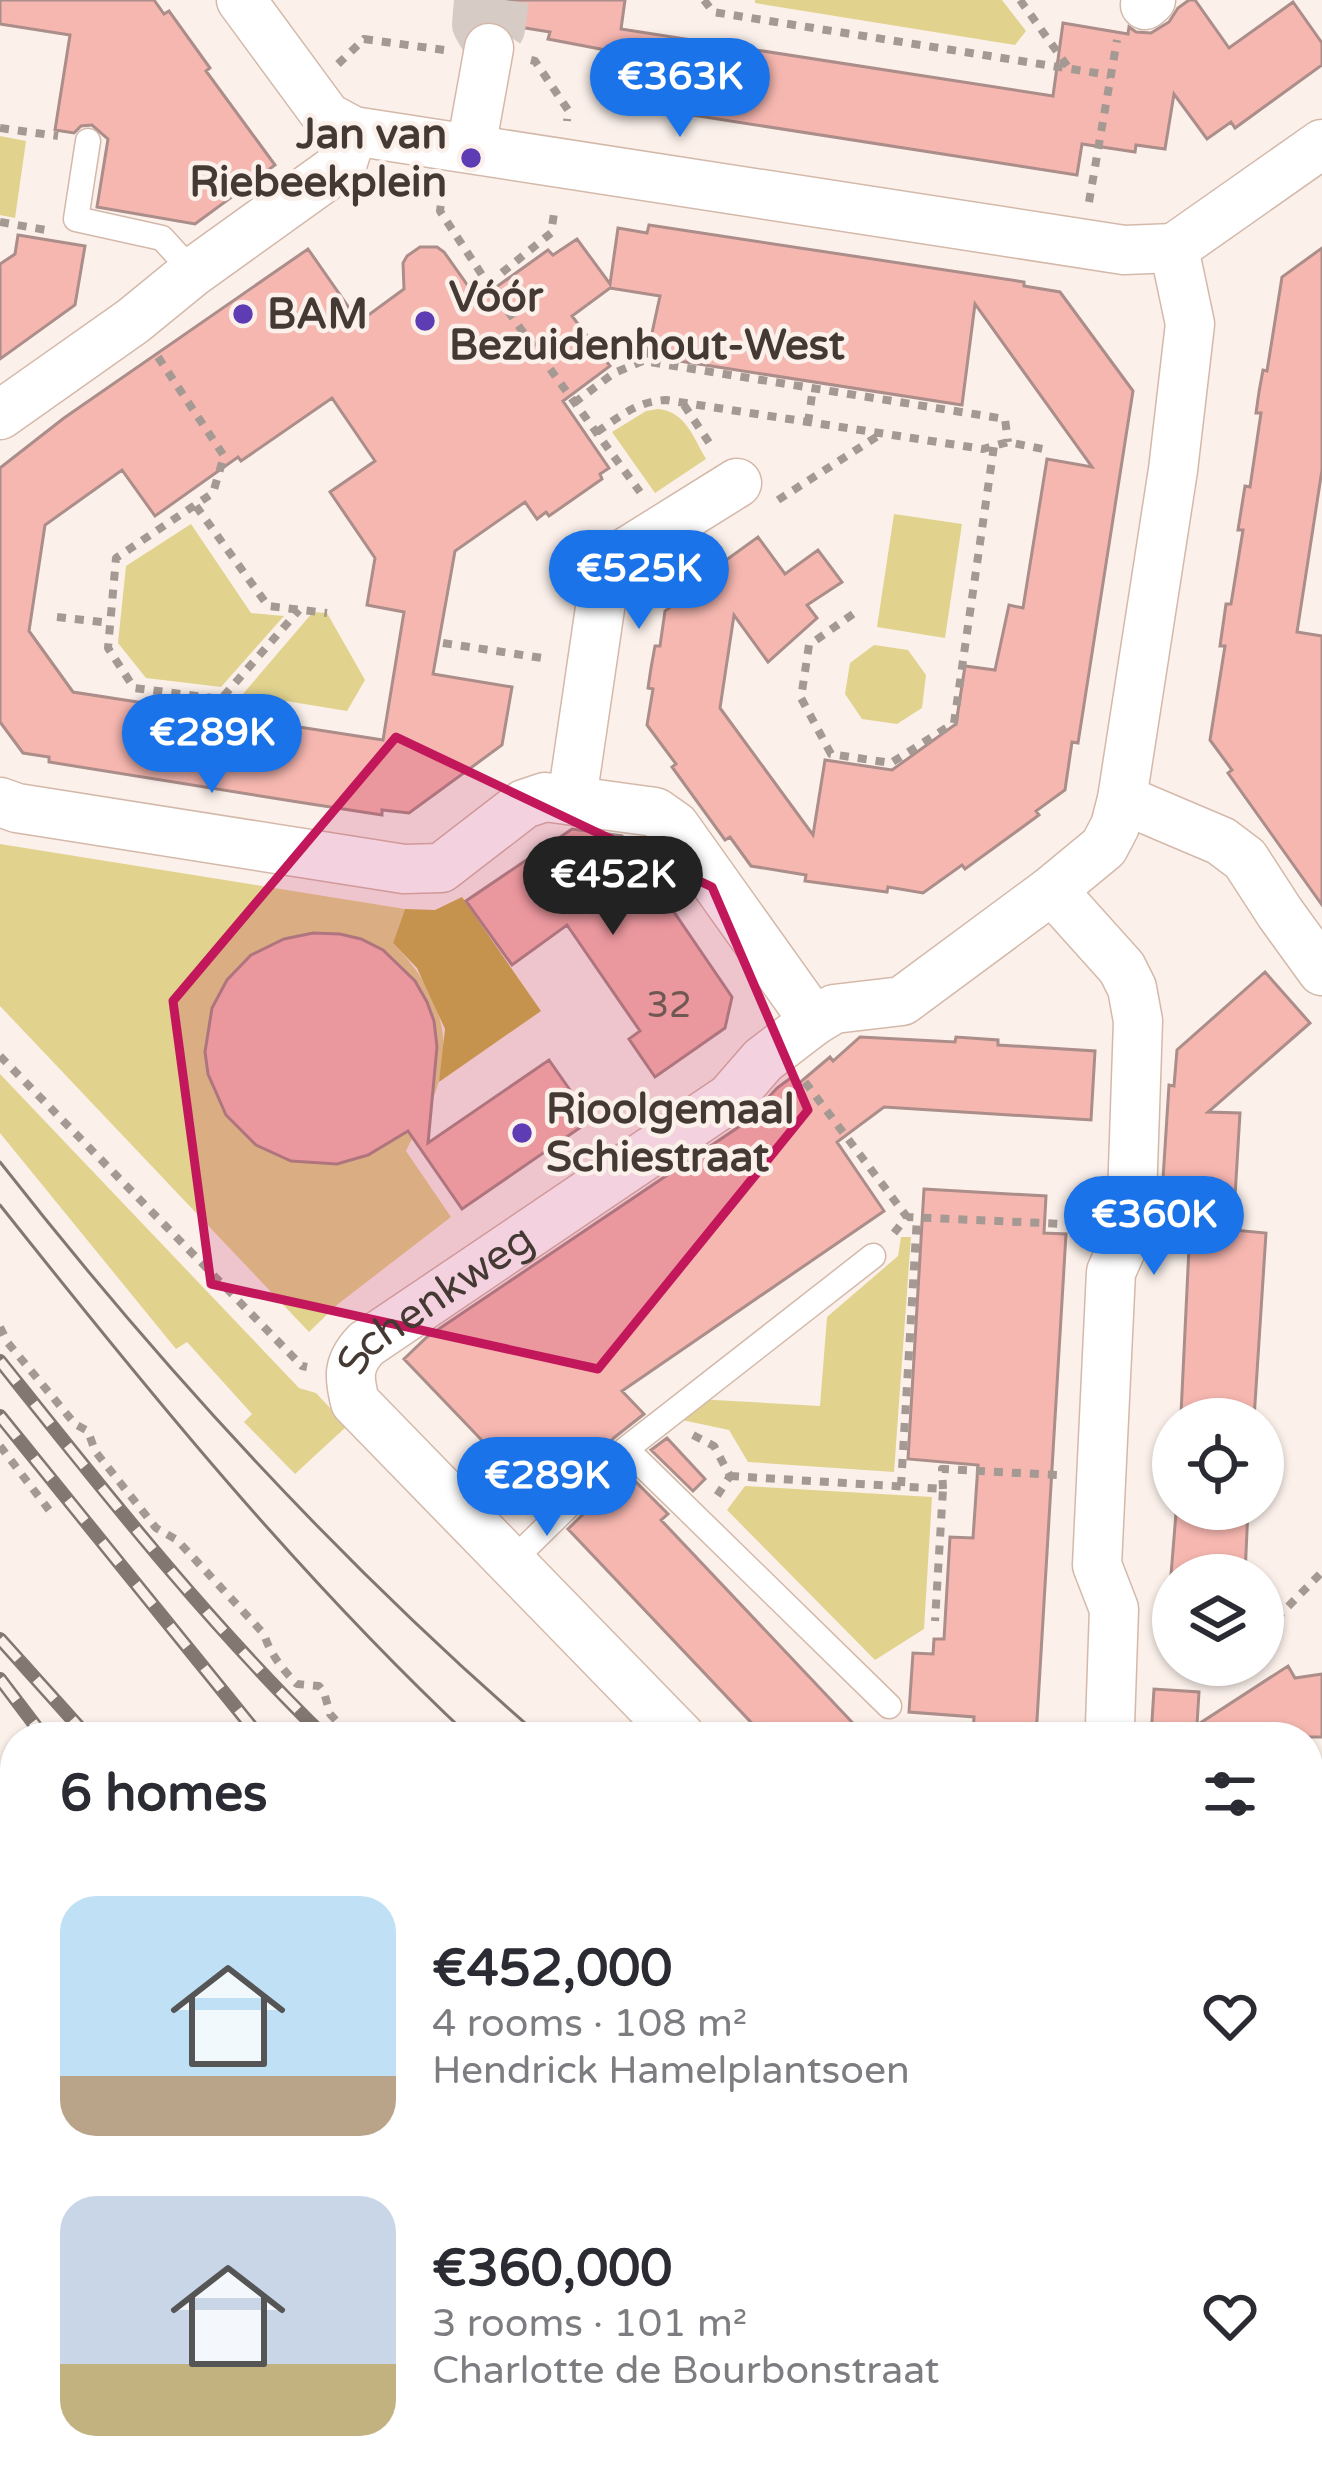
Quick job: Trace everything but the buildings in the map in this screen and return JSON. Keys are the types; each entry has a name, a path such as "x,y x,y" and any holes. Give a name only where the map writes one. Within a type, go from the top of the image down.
{"street":[{"path":"241,0 327,118 353,130 1124,250 1174,248 1320,149"},
{"path":"471,148 489,48"},
{"path":"0,415 342,165 353,130"},
{"path":"0,802 404,869 441,868 524,805 545,796 655,812 675,826 796,1035 834,1009 902,1001 1052,890 1104,847 1115,826 1173,470 1190,324 1174,248"},
{"path":"572,800 604,581 620,556 737,483"},
{"path":"1122,800 1222,841 1245,859 1322,971"},
{"path":"1052,890 1122,968 1132,988 1138,1021 1131,1227 1111,1272 1097,1565 1114,1609 1110,1722"},
{"name":"Schenkweg","path":"666,1722 355,1402 349,1377 366,1344 730,1098 763,1060 796,1035"}],"lane":[{"path":"88,141 76,219 162,238 193,272"},
{"path":"511,1562 626,1449 873,1256"},
{"path":"626,1449 889,1706"}],"path":[{"path":"704,0 713,12 1109,75"},
{"path":"1019,0 1069,68"},
{"path":"1124,250 1127,211 1089,203 1125,4 1148,3"},
{"path":"0,128 88,141"},
{"path":"471,148 444,184 440,211 665,527"},
{"path":"134,321 224,455 213,493 116,558 107,648 134,688 221,699 299,610"},
{"path":"574,403 614,373 644,361 1005,418 1008,442"},
{"path":"808,423 813,388"},
{"path":"597,432 648,400 666,400 983,449 1008,442 1048,450"},
{"path":"853,614 809,645 801,698 831,754 891,763 954,722 994,446"},
{"path":"196,506 268,606 327,613"},
{"path":"57,616 110,623"},
{"path":"443,644 592,666"},
{"path":"796,1035 912,1217 901,1486"},
{"path":"0,1056 302,1366 349,1377"},
{"path":"873,1256 912,1217 1131,1227"},
{"path":"0,1327 75,1424 88,1431 94,1451 156,1528 177,1540 263,1634 286,1674 298,1684 319,1686 326,1708 338,1722"},
{"path":"662,1420 714,1446 730,1476"},
{"path":"0,1446 49,1510"},
{"path":"935,1622 942,1469 1101,1477"},
{"path":"730,1476 943,1489"},
{"path":"700,1522 730,1476"},
{"path":"1284,1611 1322,1572"}],"highlighted area":[{"path":"396,737 712,887 808,1110 598,1369 211,1284 173,1001"}],"shaded area":[{"path":"755,0 1002,0 1026,31 1015,45"},
{"path":"0,136 26,141 15,218 0,215"},
{"path":"658,409 682,420 706,459 655,493 612,432"},
{"path":"894,514 962,524 945,638 877,627"},
{"path":"191,524 251,613 284,616 221,687 146,678 118,643 126,566"},
{"path":"313,612 327,613 365,680 347,711 243,694"},
{"path":"874,645 908,650 926,675 922,708 897,724 862,719 845,694 850,663"},
{"path":"0,844 405,909 393,943 428,990 443,1042 436,1090 406,1151 451,1217 309,1332 0,1006"},
{"path":"462,897 541,1011 439,1082 445,1029 417,968 393,943 405,909 435,910"},
{"path":"0,1074 299,1388 316,1393 347,1426 295,1474 244,1422 252,1414 187,1342 176,1349 0,1133"},
{"path":"901,1237 911,1237 894,1472 748,1462 729,1430 682,1420 696,1399 820,1406 827,1317 898,1256"},
{"path":"745,1486 932,1497 924,1629 875,1660 727,1510"}],"tunnel":[{"path":"478,0 476,25 489,48 501,29 505,0"}],"tram line":[{"path":"0,1162 125,1315 257,1463 395,1603 524,1722"},
{"path":"0,1205 284,1547 454,1722"}],"railway":[{"path":"0,1361 197,1601 310,1722"},
{"path":"0,1416 248,1722"},
{"path":"0,1639 75,1722"},
{"path":"0,1679 33,1722"}],"place":[{"name":"Jan van Riebeekplein","path":"471,158"},
{"name":"BAM","path":"243,314"},
{"name":"Vóór Bezuidenhout-West","path":"425,321"},
{"name":"Rioolgemaal Schiestraat","path":"522,1133"}]}
